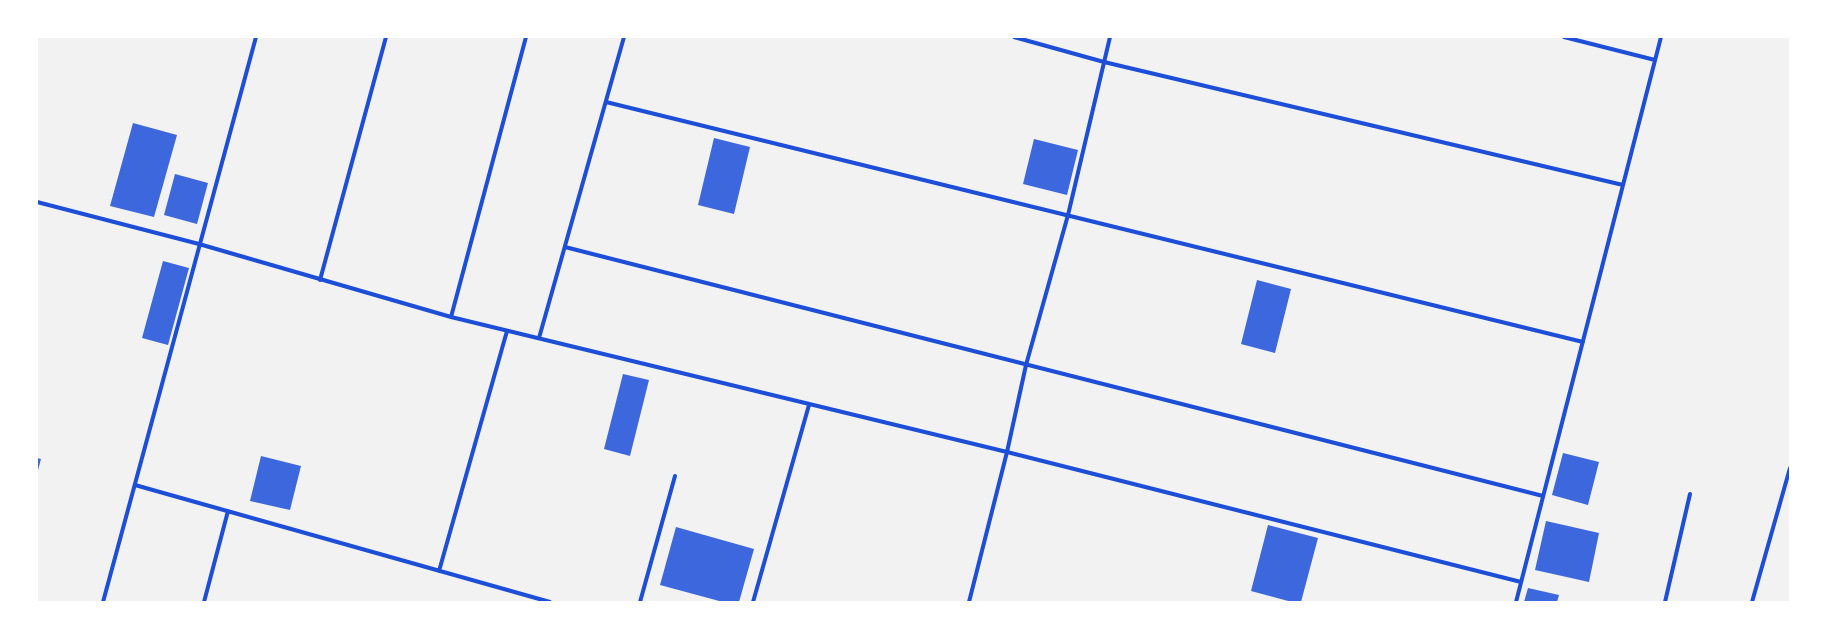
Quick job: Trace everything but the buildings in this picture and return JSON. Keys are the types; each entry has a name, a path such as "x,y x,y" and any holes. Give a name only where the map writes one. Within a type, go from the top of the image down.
{"street":[{"path":"103,602 136,485 199,244 256,37"},
{"path":"320,280 386,37"},
{"path":"451,317 526,37"},
{"path":"539,338 624,37"},
{"path":"1014,37 1104,62 1623,185"},
{"path":"969,602 1007,452 1026,365 1068,216 1110,37"},
{"path":"1564,37 1655,60"},
{"path":"1516,602 1661,37"},
{"path":"606,102 1583,342"},
{"path":"37,202 199,244 451,317 1007,452 1521,582"},
{"path":"565,247 1543,496"},
{"path":"439,571 507,331"},
{"path":"753,602 809,405"},
{"path":"1752,602 1790,468"},
{"path":"640,602 675,476"},
{"path":"136,485 550,602"},
{"path":"1665,602 1690,494"},
{"path":"204,602 228,511"}]}
